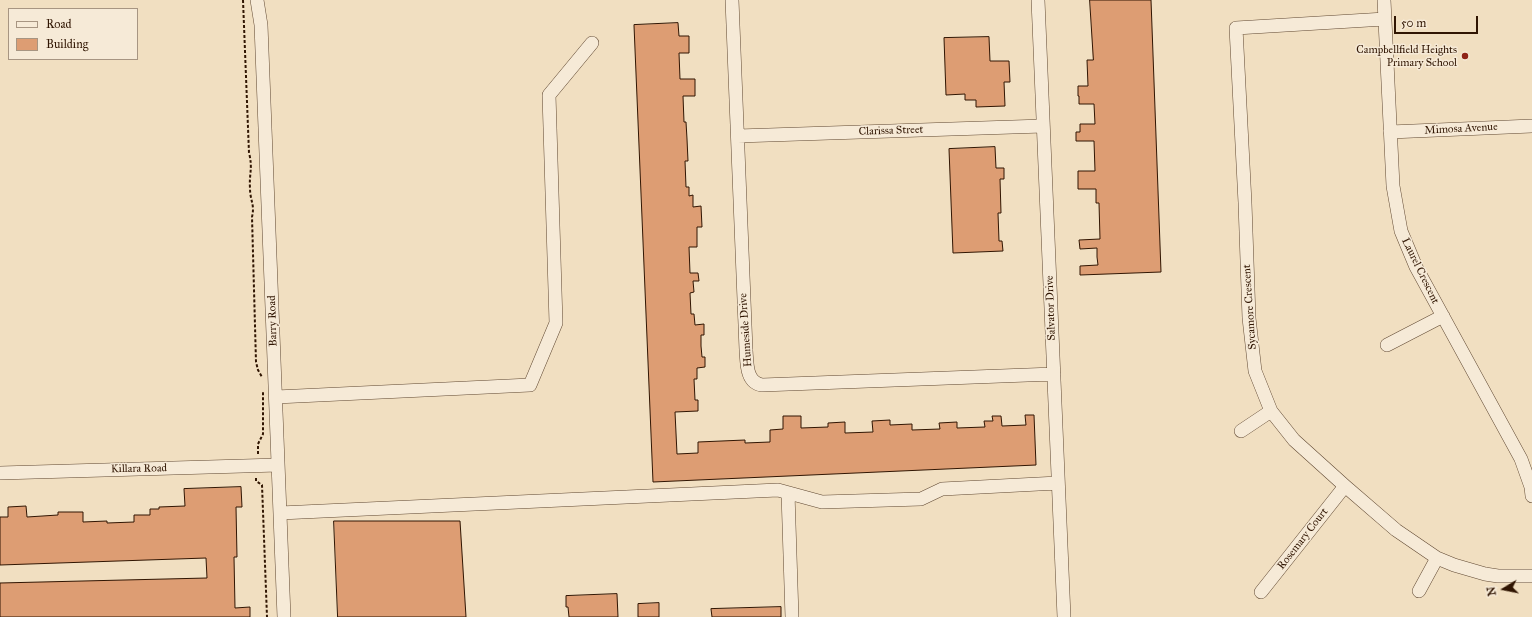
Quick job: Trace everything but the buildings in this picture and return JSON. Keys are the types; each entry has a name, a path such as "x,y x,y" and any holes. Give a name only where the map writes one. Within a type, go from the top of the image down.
{"street":[{"name":"Barry Road","path":"257,0 261,25 284,617"},
{"name":"Barry Road","path":"261,25 266,0"},
{"name":"Salvator Drive","path":"1038,0 1064,617"},
{"name":"Laurel Crescent","path":"1384,0 1393,186 1401,231 1416,267 1521,459 1531,487 1532,496"},
{"name":"Humeside Drive","path":"732,1 746,350 747,367 753,381 762,385 1054,374"},
{"name":"Sycamore Crescent","path":"1385,19 1236,28 1249,318 1255,371 1271,411 1294,440 1396,530 1437,558 1454,565 1485,574 1498,576 1532,576"},
{"path":"276,397 530,385 556,324 549,95 592,43"},
{"name":"Clarissa Street","path":"738,136 1043,126"},
{"name":"Mimosa Avenue","path":"1390,132 1532,126"},
{"path":"1387,345 1443,316"},
{"path":"1241,431 1271,411"},
{"name":"Killara Road","path":"0,473 278,465"},
{"path":"280,513 778,490 822,502 921,499 942,489 1058,482"},
{"name":"Rosemary Court","path":"1261,592 1345,486"},
{"path":"788,493 792,617"},
{"path":"1419,591 1437,558"}],"path":[{"path":"243,0 248,153 252,168 249,175 250,191 254,208 252,217 256,362 258,370 262,375 262,382"},
{"path":"263,389 263,434 258,444 256,481 262,485 267,617"}],"place":[{"name":"Campbellfield Heights Primary School","path":"1465,56"}]}
